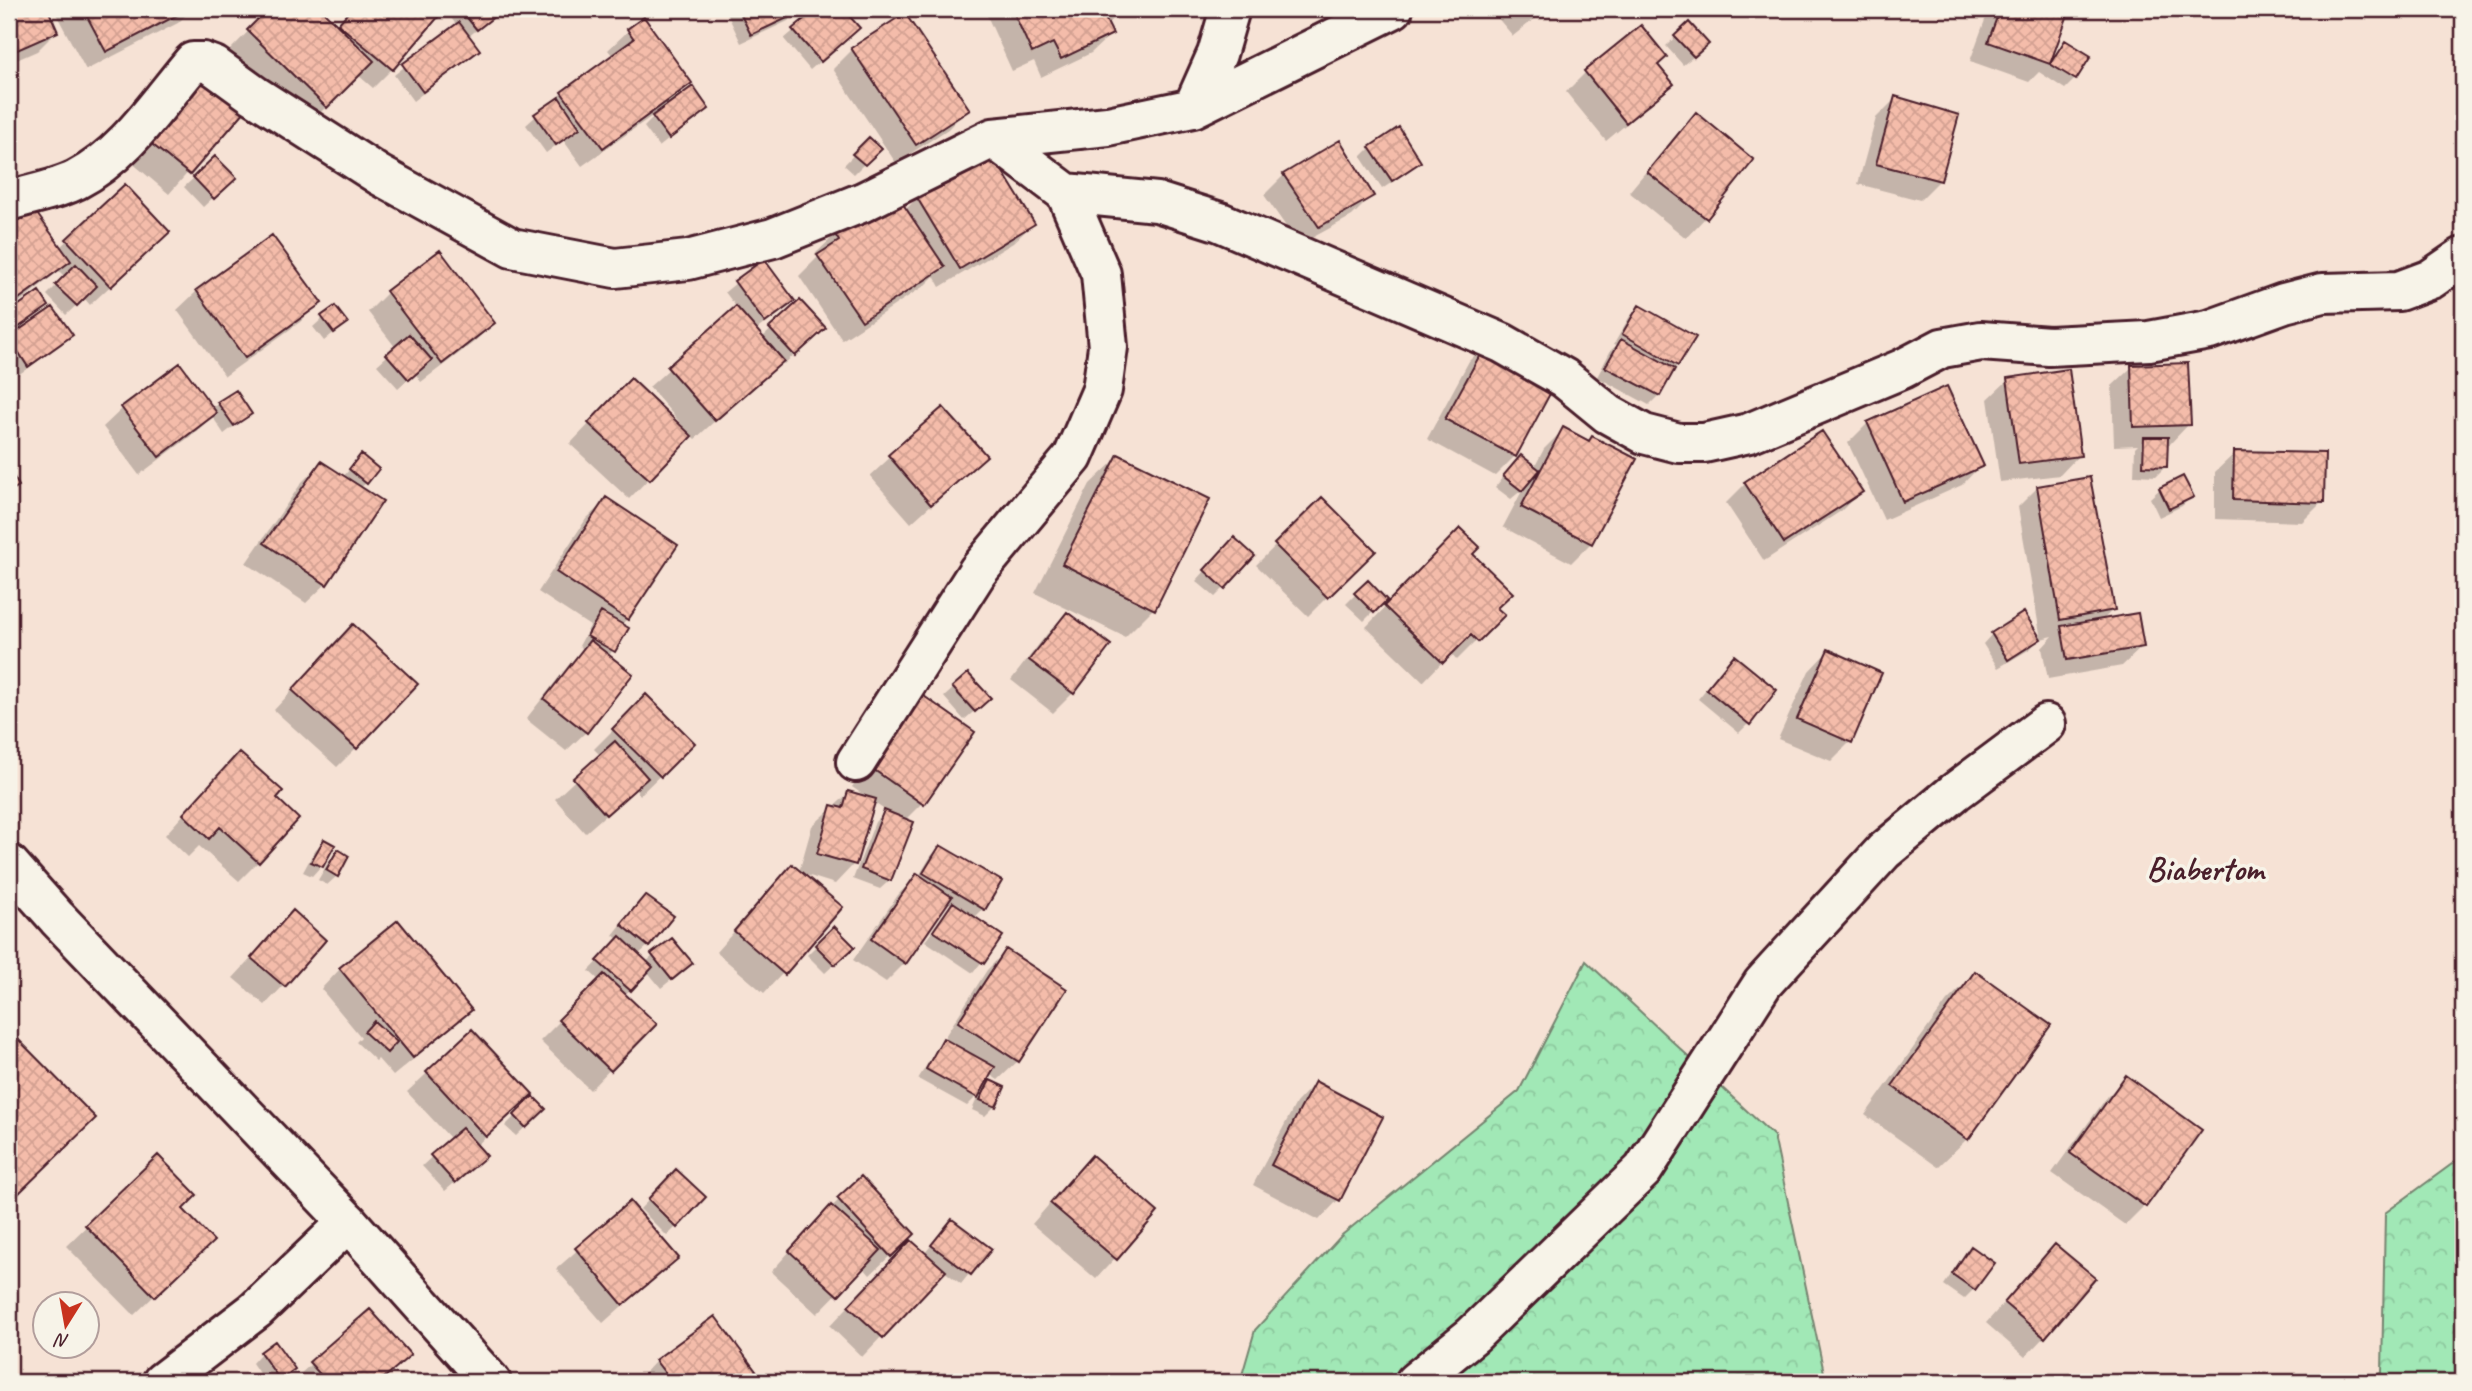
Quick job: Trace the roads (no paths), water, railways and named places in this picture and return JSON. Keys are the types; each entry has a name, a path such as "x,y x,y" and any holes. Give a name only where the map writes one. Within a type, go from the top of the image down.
{"street":[{"path":"1193,108 1217,54 1230,9"},
{"path":"9,201 74,182 102,165 193,62 203,62 214,66 254,95 379,175 512,248 615,268 688,260 773,238 863,202 993,138 1108,126 1193,108 1393,9"},
{"path":"856,762 978,571 1073,457 1102,390 1108,347 1101,274 1066,193 993,138"},
{"path":"1066,193 1157,202 1220,222 1502,343 1564,378 1608,414 1644,434 1679,443 1704,443 1749,433 1902,369 1942,348 1981,341 2049,346 2149,341 2208,330 2284,303 2323,293 2399,291 2431,279 2463,257"},
{"path":"1415,1382 1473,1335 1643,1170 1763,983 1884,851 1955,792 2046,724"},
{"path":"9,864 57,918 348,1222 491,1382"},
{"path":"162,1382 256,1310 348,1222"}],"district":[{"name":"Biabertom","path":"2205,868"}]}
